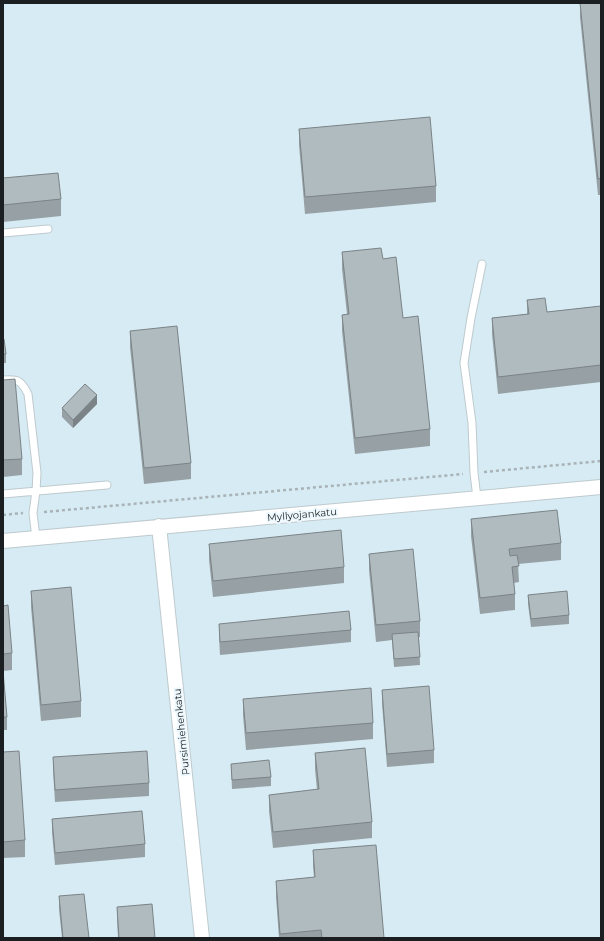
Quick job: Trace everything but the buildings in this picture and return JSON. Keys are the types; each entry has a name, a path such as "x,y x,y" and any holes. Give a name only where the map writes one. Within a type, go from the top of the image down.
{"street":[{"name":"Myllyojankatu","path":"3,541 601,487"},
{"name":"Pursimiehenkatu","path":"159,526 202,938"}],"lane":[{"path":"3,233 48,229"},
{"path":"477,498 474,472 472,423 464,363 482,264"},
{"path":"3,380 16,379 24,385 28,394 38,473 33,513 36,538"},
{"path":"3,494 107,485"}],"path":[{"path":"3,515 601,461"}],"shaded area":[{"path":"3,3 601,3 601,938 3,938"}]}
